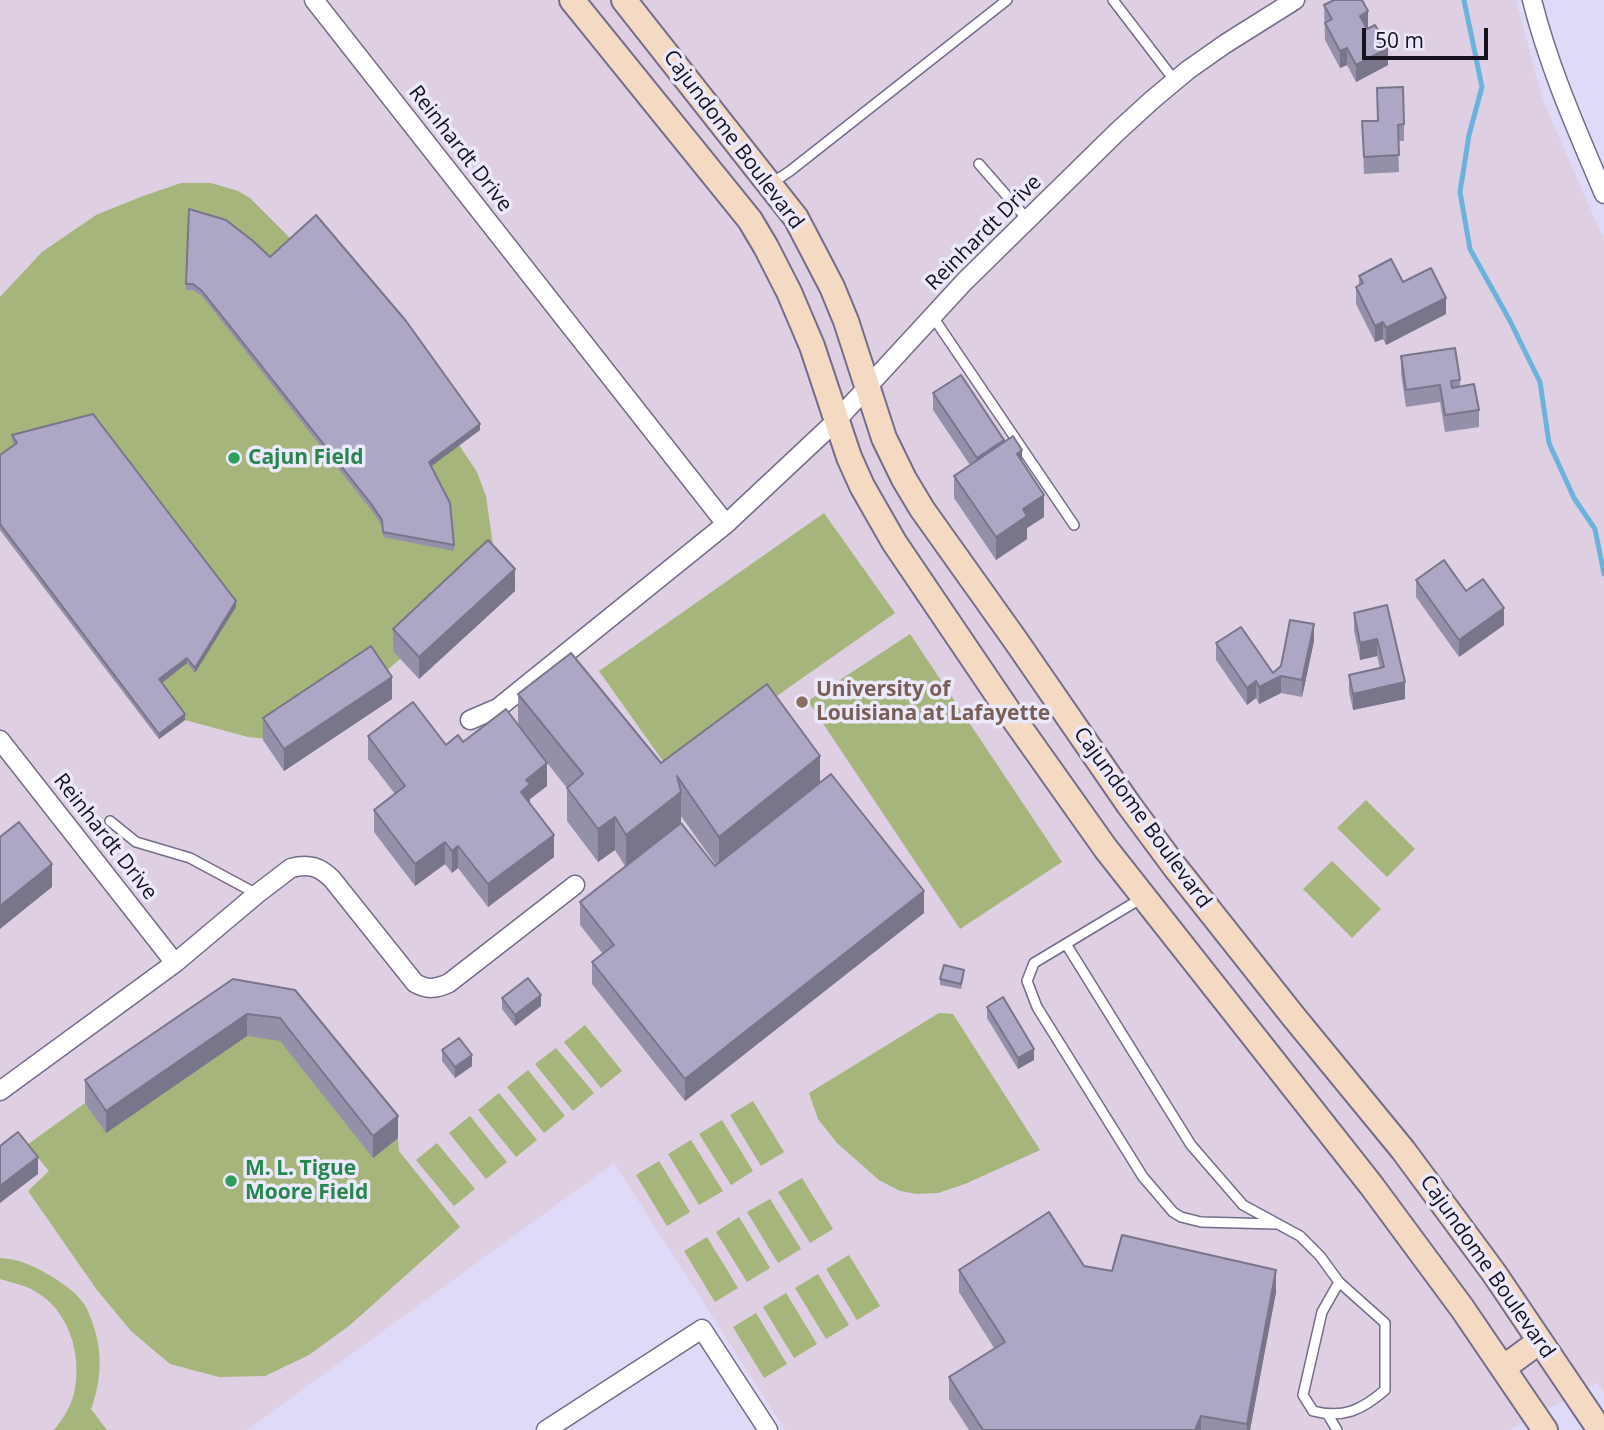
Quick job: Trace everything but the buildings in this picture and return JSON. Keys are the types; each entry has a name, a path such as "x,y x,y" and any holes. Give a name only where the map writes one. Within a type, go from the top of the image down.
{"street":[{"name":"Reinhardt Drive","path":"314,0 726,524"},
{"name":"Cajundome Boulevard","path":"572,0 750,220 789,292 812,346 849,457 862,486 894,542 1011,715 1106,849 1371,1185 1462,1308 1545,1430"},
{"name":"Cajundome Boulevard","path":"624,0 796,218 832,287 846,321 884,438 922,509 1129,805 1293,1016 1403,1150 1494,1272 1600,1430"},
{"name":"Reinhardt Drive","path":"470,720 498,708 726,524 836,419 965,281 1117,132 1175,80 1225,44 1295,0"},
{"path":"1532,0 1562,96 1604,194"},
{"path":"612,49 694,127 748,193 771,184"},
{"name":"Reinhardt Drive","path":"0,740 175,963"},
{"path":"0,1091 175,963 291,868 311,866 323,870 415,983 428,989 449,983 575,885"},
{"path":"546,1430 702,1329 768,1430"},
{"path":"1503,1368 1540,1341"}],"lane":[{"path":"771,184 1007,0"},
{"path":"1113,0 1175,80"},
{"path":"979,164 1028,220"},
{"path":"933,317 1074,525"},
{"path":"110,821 136,842 190,858 257,894"},
{"path":"1143,897 1034,963 1027,981 1037,1007 1143,1177 1173,1212 1200,1222 1279,1224"},
{"path":"1066,944 1191,1145 1243,1205 1300,1236 1320,1256 1339,1282 1385,1323 1385,1390 1374,1400 1351,1412 1328,1415 1313,1411 1303,1395 1322,1312 1339,1282"},
{"path":"1328,1415 1337,1430"}],"shaded area":[{"name":"University of Louisiana at Lafayette","path":"0,0 1516,0 1543,100 1604,240 1604,1393 1597,1383 1510,1430 785,1430 614,1163 247,1430 0,1430"}],"green space":[{"name":"Cajun Field","path":"181,183 211,183 238,191 250,198 293,241 406,327 480,430 459,445 477,472 486,496 495,559 467,601 362,692 280,740 248,737 185,720 159,739 0,530 0,297 42,252 96,215"},
{"path":"824,513 895,613 670,771 599,671"},
{"path":"910,634 1062,862 960,929 808,701"},
{"path":"1366,800 1415,849 1387,877 1337,828"},
{"path":"1332,861 1381,909 1352,938 1303,889"},
{"name":"M. L. Tigue Moore Field","path":"295,1012 398,1138 399,1151 460,1227 350,1325 309,1355 265,1376 219,1377 170,1364 131,1331 97,1290 28,1191 49,1171 27,1145 85,1103"},
{"path":"939,1013 953,1014 1040,1150 965,1184 938,1193 917,1194 900,1191 879,1180 837,1143 818,1119 809,1093"},
{"path":"585,1025 622,1071 601,1088 564,1042"},
{"path":"556,1048 594,1093 573,1111 535,1064"},
{"path":"528,1070 565,1116 544,1133 507,1087"},
{"path":"499,1093 537,1140 516,1157 478,1110"},
{"path":"753,1101 784,1152 761,1166 730,1115"},
{"path":"470,1116 507,1162 486,1179 449,1133"},
{"path":"722,1120 753,1171 731,1185 699,1134"},
{"path":"691,1140 723,1191 699,1205 668,1154"},
{"path":"437,1143 475,1189 454,1206 416,1160"},
{"path":"659,1161 690,1212 667,1226 636,1175"},
{"path":"802,1178 833,1229 810,1243 778,1192"},
{"path":"770,1199 801,1249 778,1263 747,1212"},
{"path":"739,1217 770,1268 747,1282 716,1232"},
{"path":"707,1237 738,1288 715,1302 684,1251"},
{"path":"849,1255 880,1306 857,1320 826,1269"},
{"path":"0,1258 20,1261 45,1272 69,1288 85,1306 95,1330 100,1364 91,1409 107,1430 54,1430 65,1415 76,1383 77,1369 72,1341 67,1327 52,1304 32,1289 0,1279"},
{"path":"818,1274 849,1325 826,1339 795,1288"},
{"path":"786,1293 817,1344 794,1358 763,1307"},
{"path":"756,1313 787,1364 764,1378 733,1327"}],"waterway":[{"path":"1464,0 1482,87 1469,135 1460,192 1470,249 1540,382 1549,443 1574,498 1595,529 1604,574"}],"place":[{"name":"Cajun Field","path":"234,458"},
{"name":"University of Louisiana at Lafayette","path":"802,702"},
{"name":"M. L. Tigue Moore Field","path":"231,1181"}]}
